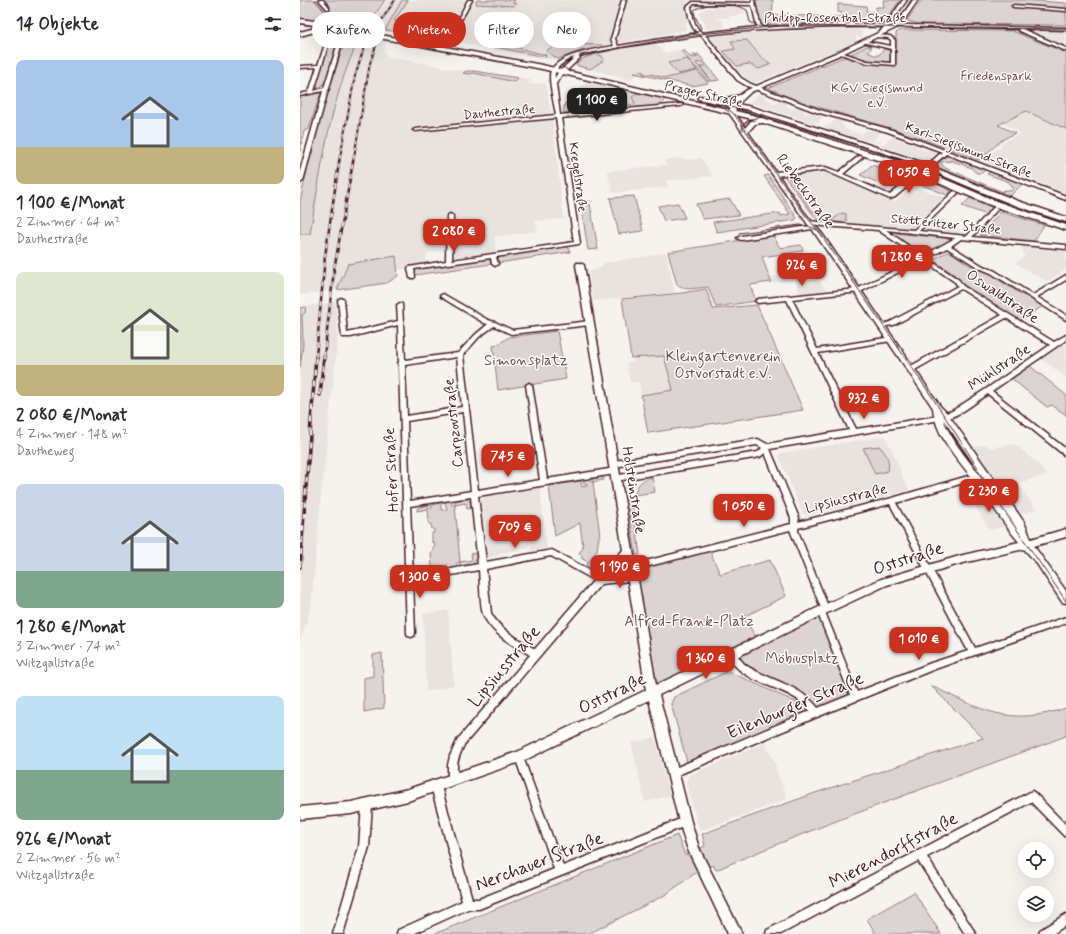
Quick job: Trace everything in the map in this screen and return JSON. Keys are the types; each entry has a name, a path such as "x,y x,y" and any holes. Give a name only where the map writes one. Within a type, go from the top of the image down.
{"main road":[{"path":"864,42 886,27 905,0"},
{"path":"718,101 742,96 756,88 878,36 895,27 916,0"},
{"name":"Prager Straße","path":"301,28 312,27"},
{"name":"Prager Straße","path":"301,28 312,29"},
{"name":"Prager Straße","path":"466,46 470,46"},
{"name":"Prager Straße","path":"464,48 556,67"},
{"name":"Prager Straße","path":"489,50 732,111 766,121 920,172 993,203 1066,228"},
{"name":"Prager Straße","path":"564,69 653,89 736,105 838,136 928,167 1015,203 1066,220"},
{"path":"736,105 756,88"},
{"path":"732,111 742,96"},
{"name":"Riebeckstraße","path":"732,111 745,132 891,339 940,414 1021,526 1028,544"},
{"path":"745,132 753,122 766,121"},
{"name":"Stötteritzer Straße","path":"739,235 811,224"},
{"name":"Holsteinstraße","path":"580,265 615,471 630,573 652,693 685,822 694,850 735,934"},
{"name":"Riebeckstraße","path":"940,414 944,431 975,477 986,489 1012,528 1028,544 1066,599"},
{"name":"Oststraße","path":"300,813 330,811 366,805 408,795 519,758 823,610 885,582 1066,533"}],"street":[{"path":"321,0 328,8"},
{"path":"463,12 470,0"},
{"path":"616,47 613,40 624,0"},
{"path":"753,2 759,28"},
{"name":"Karl-Siegismund-Straße","path":"753,2 699,3 690,4 689,7 691,19 696,30 701,33 740,79 756,88 799,104 890,132 1066,198"},
{"path":"1014,6 1066,10"},
{"name":"Philipp-Rosenthal-Straße","path":"556,67 566,60 583,54 616,47 701,33 759,28 814,26 1066,29"},
{"path":"1018,28 1066,50"},
{"name":"Philipp-Rosenthal-Straße","path":"864,42 893,48 893,40 891,38 878,36"},
{"path":"300,181 313,130 327,89 341,38 328,38 311,93"},
{"path":"840,53 867,62 893,64 893,48"},
{"name":"Philipp-Rosenthal-Straße","path":"554,83 564,69 583,54"},
{"path":"300,67 319,66"},
{"name":"Kregelstraße","path":"493,256 577,243 560,117 552,76 556,67"},
{"path":"300,95 327,89"},
{"name":"Dauthestraße","path":"415,130 681,106"},
{"path":"928,167 946,152"},
{"path":"840,174 861,157"},
{"path":"776,174 823,168 840,174 890,197 894,196 920,172"},
{"path":"914,232 955,193"},
{"path":"969,237 995,209"},
{"path":"449,262 450,216"},
{"name":"Stötteritzer Straße","path":"811,224 878,228 1066,247"},
{"name":"Oswaldstraße","path":"878,228 957,281 960,287 1054,345"},
{"path":"758,301 858,291 947,246 958,239 958,236"},
{"path":"947,246 1034,297 1066,318"},
{"path":"412,277 411,268 449,262 493,256 495,264"},
{"path":"1034,297 1066,277"},
{"path":"882,326 892,324 960,287"},
{"path":"443,296 486,322 510,332 590,323"},
{"path":"788,297 853,431"},
{"path":"342,300 344,336 359,334 380,326 400,323"},
{"name":"Hofer Straße","path":"400,305 403,419 408,504 411,633"},
{"path":"911,369 1005,316"},
{"path":"401,363 460,354 477,336 493,324"},
{"name":"Mühlstraße","path":"766,447 940,414 954,413 1066,337"},
{"path":"814,352 891,339"},
{"name":"Carpzovstraße","path":"460,354 487,613 491,622 499,630 536,654"},
{"path":"529,385 544,482"},
{"path":"988,391 1066,453"},
{"path":"403,419 466,409"},
{"path":"615,471 758,442 766,447 795,518 794,531 855,697"},
{"path":"408,504 615,471 760,454 766,447"},
{"name":"Lipsiusstraße","path":"599,580 606,581 795,525 892,501 975,477"},
{"path":"892,501 972,651"},
{"name":"Lipsiusstraße","path":"454,780 451,768 452,758 461,742 599,580 627,551"},
{"path":"409,580 552,553 599,580"},
{"name":"Eilenburger Straße","path":"673,773 855,697 972,651 1066,620"},
{"path":"732,655 742,667 799,695 812,705 817,713"},
{"path":"519,758 560,872"},
{"path":"436,786 468,904"},
{"name":"Mierendorffstraße","path":"771,934 1032,796 1066,832"},
{"path":"338,934 364,847 366,805"},
{"name":"Nerchauer Straße","path":"403,933 468,904 479,904 685,822"},
{"path":"920,855 971,934"},
{"path":"1044,934 1066,919"}],"shaded area":[{"path":"387,0 751,0 751,2 746,4 688,2 686,30 580,51 558,59 541,59 487,48 534,48 534,12 474,12 474,45 466,44 466,12 393,12 393,31 385,30 385,12 379,12"},
{"path":"733,7 742,9 746,13 739,14 740,16 729,16 729,18 716,18 717,20 722,20 725,28 706,28 699,13 705,8"},
{"path":"861,30 863,37 856,37 857,41 755,83 746,78 731,64 708,36 761,31"},
{"path":"1036,31 1066,31 1066,46 1034,33"},
{"path":"655,43 665,53 683,49 689,56 698,54 720,81 692,86 638,74 629,80 590,69 604,60 602,56 596,54"},
{"path":"355,48 384,48 384,51 387,56 515,81 519,77 531,80 527,84 546,83 552,117 564,219 535,221 538,231 495,237 496,254 493,256 449,262 449,251 427,253 426,266 397,270 396,257 348,264 337,290 300,295 300,234 310,233 320,174 339,94 348,64"},
{"path":"587,82 665,99 660,106 587,111 585,101 575,102 569,94 572,95"},
{"path":"760,93 773,103 776,104 780,100 788,103 785,106 795,109 798,107 802,108 805,110 803,112 823,116 818,123 828,126 836,119 845,122 842,125 846,127 844,129 861,134 866,130 869,131 871,129 881,132 873,140 884,144 893,136 910,144 912,143 917,145 917,147 927,151 929,149 937,152 926,162 881,146 882,144 855,138 825,128 826,126 817,123 815,124 749,102"},
{"path":"1026,111 1066,129 1066,193 981,161 996,149 1001,148 1003,146 1000,145 1005,141 1021,133 1002,123"},
{"path":"678,158 687,160 701,158 713,176 666,181 669,187 613,193 607,171 666,165 664,160"},
{"path":"825,171 894,202 912,186 946,198 913,229 846,223 846,214 832,220 823,220 819,218 817,213 812,211 788,176"},
{"path":"934,218 961,230 958,233 921,230"},
{"path":"1022,246 1066,251 1066,270 1047,282 1015,263 1024,257"},
{"path":"666,253 675,293 593,301 588,271 599,269 604,263"},
{"path":"806,273 809,278 821,282 827,291 801,294 795,280 772,283 770,277"},
{"path":"336,302 338,339 311,608 300,642 300,367 303,346 302,315 305,313 306,306"},
{"path":"1066,343 1066,377 1041,359"},
{"path":"664,355 673,391 641,395 639,382 630,382 626,363 633,362 635,358"},
{"path":"885,436 897,460 903,479 910,490 828,511 807,515 802,513 779,456 781,453"},
{"path":"986,444 989,448 1015,444 1044,469 1042,470 1048,475 1017,483 1037,510 1019,514 973,447"},
{"path":"980,485 1007,526 990,530 964,489"},
{"path":"540,488 547,548 531,551 531,547 500,553 500,555 488,558 481,500 484,497"},
{"path":"448,610 454,685 426,692 423,614"},
{"path":"655,737 670,796 645,802 631,743"},
{"path":"765,743 775,763 788,799 700,831 686,783 689,775"}],"green space":[{"path":"300,0 385,0 377,12 312,12 312,20 300,18"},
{"path":"402,0 408,0 400,12 395,12"},
{"path":"477,0 515,0 513,3 516,4 514,6 476,4"},
{"path":"756,0 773,0 772,18 779,24 759,25"},
{"path":"883,0 900,0 885,22 881,24 781,24 776,15 842,17 842,13 838,12 838,4 866,6 867,12 876,12 876,7 884,7"},
{"path":"922,0 1022,0 1066,3 1066,25 918,24 908,21 907,20"},
{"path":"393,16 393,31 385,30"},
{"path":"900,30 1012,31 1066,53 1066,129 1026,111 998,125 1015,133 1002,140 979,160 897,130 801,102 768,88 844,57 869,63 896,66 896,33"},
{"path":"747,40 761,57 771,64 759,69 749,64 737,66 723,51 735,49 731,41"},
{"path":"591,45 602,45 602,47 580,51 558,59 546,51 551,48 591,48"},
{"path":"867,46 872,47 868,52 874,55 879,55 884,49 890,51 890,62 872,61 849,55"},
{"path":"327,48 336,48 327,78 321,87 315,88"},
{"path":"342,48 355,48 334,108 323,159 310,234 300,234 300,202 317,128"},
{"path":"500,48 518,48 546,55 546,57"},
{"path":"684,50 691,58 698,57 693,55 698,54 719,80 712,81 700,67 705,66 702,62 696,63 711,81 708,81 681,51"},
{"path":"596,54 602,56 604,60 590,69 578,66 576,64 584,58"},
{"path":"687,59 697,70 678,74 668,63"},
{"path":"466,71 518,78 515,82 474,73 463,73"},
{"path":"639,71 644,72 643,74 666,78 697,71 708,83 692,86 634,73"},
{"path":"321,92 309,129 304,131 300,151 300,96"},
{"path":"637,93 665,99 660,106 625,108 624,102 628,105 635,104 632,97"},
{"path":"575,102 577,106 586,106 587,111 568,113 563,112 565,103"},
{"path":"949,156 985,170 982,173 977,173 972,168 950,160 950,162 945,161 941,163 945,168 1003,192 1004,190 1011,191 1014,189 1009,182 987,174 990,172 1022,184 1010,196 936,166 945,157"},
{"path":"872,165 898,174 889,182 891,184 888,187 860,175"},
{"path":"768,175 797,218 795,220 717,232 713,222 780,213 781,216 790,214 764,176"},
{"path":"788,176 812,211 817,213 821,219 832,220 842,213 846,214 846,223 817,220 785,177"},
{"path":"922,177 951,191 947,195 915,182"},
{"path":"634,196 643,231 619,234 610,198"},
{"path":"970,198 994,208 987,215 962,206"},
{"path":"730,199 739,215 703,219 696,204"},
{"path":"678,203 685,218 664,221 658,206"},
{"path":"590,204 598,249 588,250 581,205"},
{"path":"1001,212 1044,225 1034,241 980,235"},
{"path":"891,231 895,231 895,233 953,239 924,255 891,234"},
{"path":"773,235 780,248 801,245 803,249 802,251 762,257 771,282 750,285 756,301 716,307 708,287 688,289 677,285 668,252"},
{"path":"568,246 570,252 498,263 498,257"},
{"path":"947,252 950,252 971,266 974,264 997,277 996,278 1024,296 1027,295 1029,298 1043,306 1019,321 1011,315 999,310 1001,308 969,289 953,276 955,275 934,261 934,259"},
{"path":"396,256 398,276 387,283 337,290 348,264"},
{"path":"489,258 491,264 415,275 416,269"},
{"name":"Kleingartenverein Ostvorstadt e.V.","path":"706,289 713,309 757,305 803,410 648,433 641,395 673,390 664,356 631,358 622,299"},
{"path":"306,307 305,313 302,315 303,346 300,367 300,308"},
{"name":"Simonsplatz","path":"557,331 566,379 498,390 493,346 509,337"},
{"path":"1030,366 1066,395 1066,415 1052,405 1047,407 1012,379"},
{"path":"879,446 887,458 889,464 888,471 875,474 863,448"},
{"path":"603,477 604,480 593,482 592,479"},
{"path":"652,477 655,492 635,495 638,485"},
{"path":"589,479 593,482 600,536 597,550 589,562 598,568 595,571 586,566 588,562 581,558 583,556 579,553 583,548 580,523 555,536 549,486 581,481 582,487 587,486 586,483 584,484 583,480"},
{"path":"629,498 632,499 640,555 636,555 627,500"},
{"path":"466,499 470,501 471,508 467,509 466,503 455,505 455,501"},
{"path":"451,501 452,505 455,505 460,562 457,563 457,567 448,568 446,565 446,569 435,571 435,567 432,567 431,553 433,552 433,547 435,547 434,542 432,543 432,533 434,533 434,529 432,529 431,524 429,524 428,509 417,511 417,509 428,505 428,508 432,508 432,505 441,503 441,510 447,510 445,502"},
{"path":"708,547 720,574 770,560 786,596 743,617 759,641 821,611 855,697 817,713 812,705 742,667 731,655 652,693 630,568"},
{"path":"476,553 476,560 473,564 460,566 460,562 472,560 471,554"},
{"path":"432,567 432,571 422,573 420,569"},
{"path":"382,653 384,708 364,712 364,678 373,676 373,655"},
{"path":"728,671 802,705 802,715 687,762 671,704 674,697"},
{"path":"930,685 980,708 1011,716 1028,716 1066,708 1066,736 846,817 716,870 713,865 694,874 665,895 588,934 434,934 677,835 685,855 705,846 702,834 818,792 983,738"},
{"path":"914,892 941,934 876,934 867,919"}],"tram line":[{"path":"315,0 326,12"},
{"path":"889,27 896,24 911,0"},
{"path":"694,34 701,28 695,16 694,10 713,4 728,4 741,7 747,10 750,22 760,27"},
{"path":"300,24 312,26"},
{"path":"580,55 690,35 781,26 1066,29"},
{"path":"570,72 562,66 565,62 572,58"},
{"path":"705,102 719,105 729,112"},
{"path":"724,105 873,150 1013,205 1066,223"},
{"path":"727,108 734,114 743,126"},
{"path":"743,126 751,119 763,117"},
{"path":"743,126 805,215 820,233 932,397 978,468"},
{"path":"743,126 743,130"},
{"path":"739,233 800,225 808,226 817,230"},
{"path":"980,476 1066,601"}],"railway":[{"path":"385,15 395,0"},
{"path":"340,157 355,76 364,48"},
{"path":"354,157 370,63 375,48"},
{"path":"316,357 325,256 340,156"},
{"path":"324,357 334,270 354,156"},
{"path":"300,567 316,356"},
{"path":"320,395 324,356"}],"park label":[{"name":"Friedenspark","path":"996,75"},
{"name":"KGV Siegismund e.V.","path":"877,94"},
{"name":"Alfred-Frank-Platz","path":"689,621"},
{"name":"Möbiusplatz","path":"802,658"}]}
